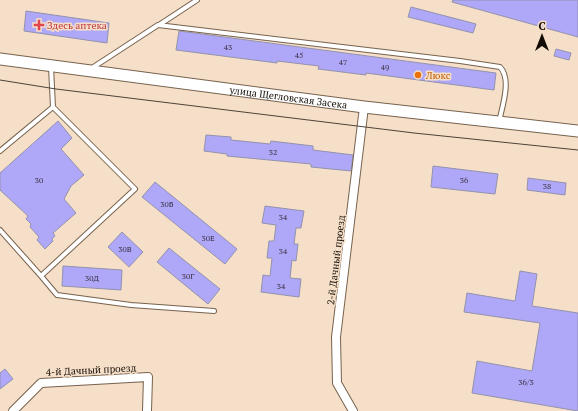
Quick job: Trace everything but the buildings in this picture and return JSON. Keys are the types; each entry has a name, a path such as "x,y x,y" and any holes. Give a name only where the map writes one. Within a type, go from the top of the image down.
{"street":[{"name":"улица Щегловская Засека","path":"0,59 364,107 578,131"},
{"name":"2-й Дачный проезд","path":"353,411 337,383 336,337 364,107"},
{"name":"4-й Дачный проезд","path":"13,411 41,383 148,377 147,411"}],"lane":[{"path":"88,71 197,0"},
{"path":"158,25 500,67 504,70 506,78 499,122"},
{"path":"41,276 135,188 52,107 51,66"},
{"path":"0,151 52,107"},
{"path":"0,230 57,295 131,305 214,311"}],"tram line":[{"path":"0,80 56,89 414,133 578,150"}],"place":[{"name":"Здесь аптека","path":"39,25"},
{"name":"Люкс","path":"418,75"}]}
